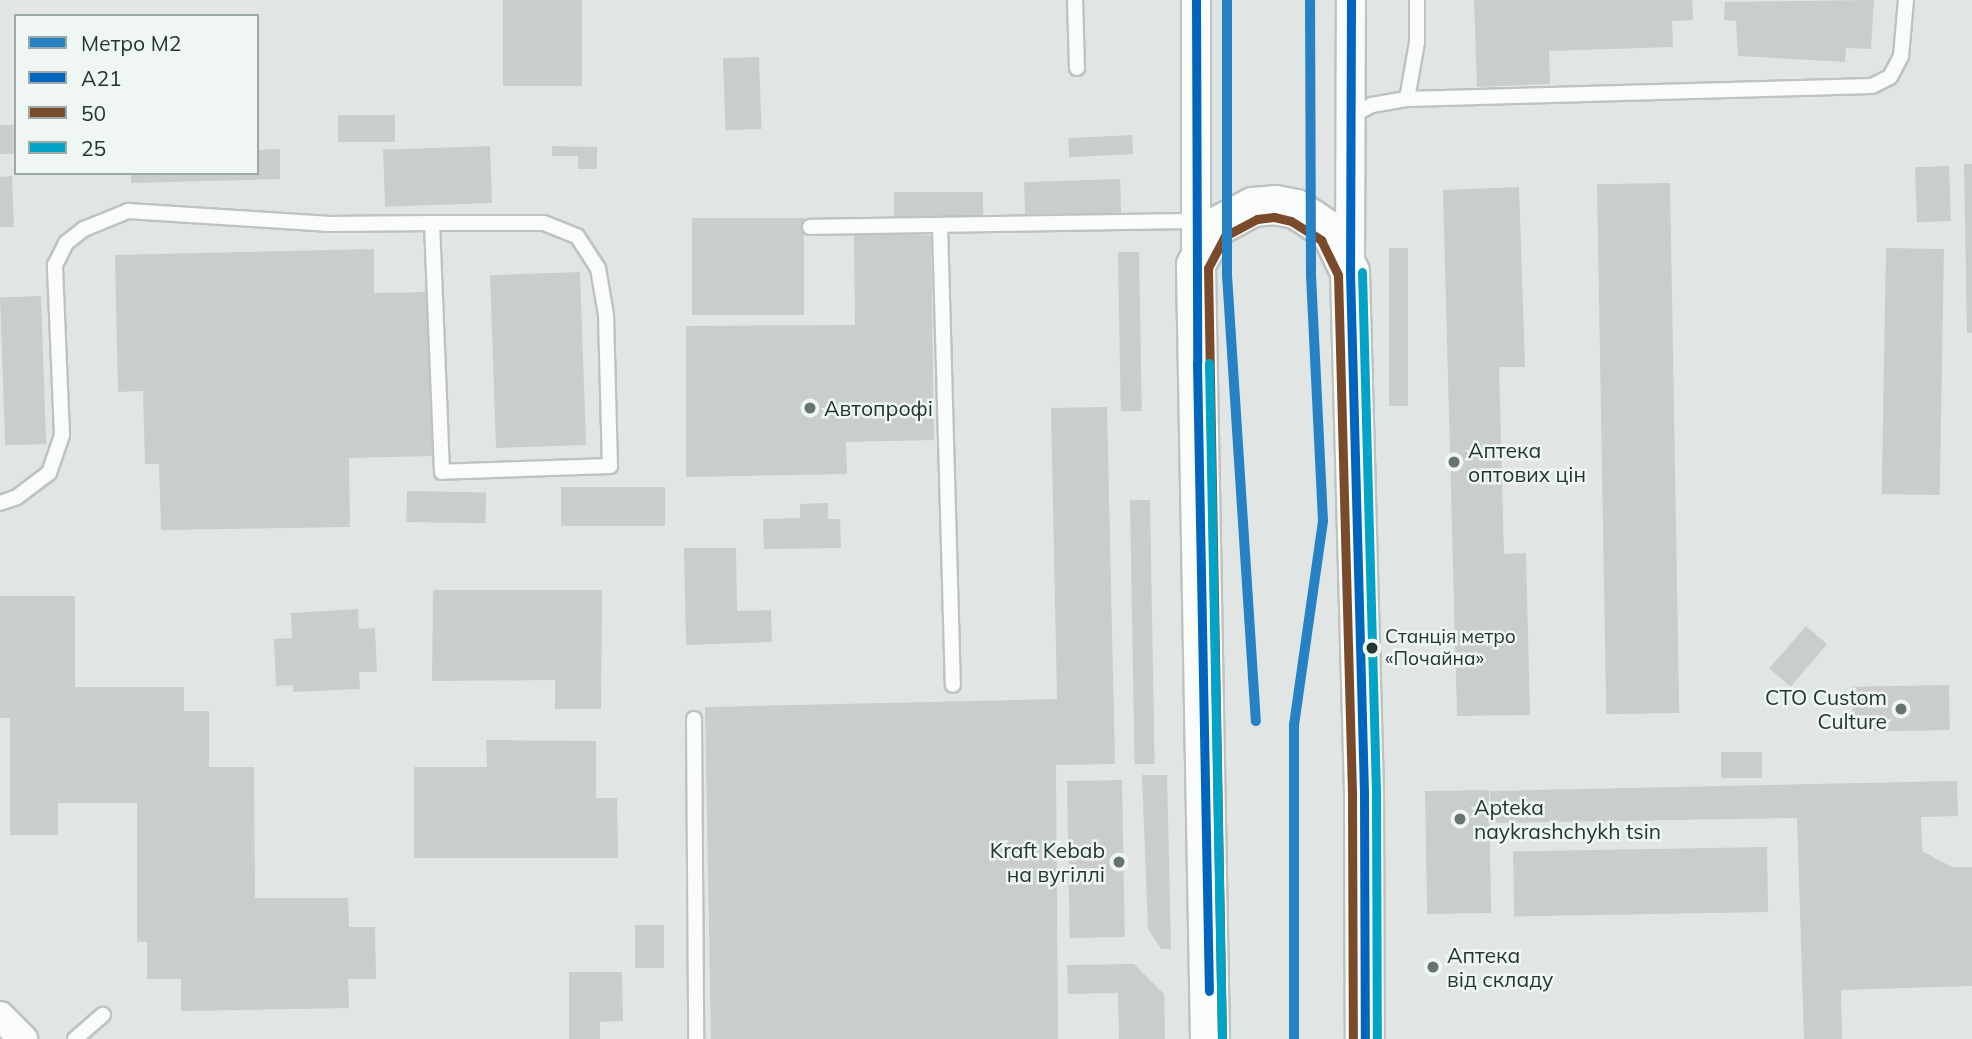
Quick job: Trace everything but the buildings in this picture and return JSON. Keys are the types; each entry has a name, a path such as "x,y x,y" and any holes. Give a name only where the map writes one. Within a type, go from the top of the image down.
{"main road":[{"path":"1217,1031 1196,265 1216,227 1253,206 1275,205 1296,208 1331,232 1350,272 1364,793 1365,1039"}],"street":[{"path":"1196,0 1196,265"},
{"path":"1350,272 1351,0"},
{"path":"0,1016 23,1039"}],"lane":[{"path":"1075,0 1077,68"},
{"path":"1407,99 1417,42 1417,0"},
{"path":"1350,117 1372,105 1407,99 1872,86 1890,77 1901,56 1906,0"},
{"path":"0,503 17,497 49,472 62,435 55,265 66,243 84,229 128,211 327,224 432,223 544,223 577,236 598,268 606,315 610,466 442,472 432,223"},
{"path":"810,227 1195,222"},
{"path":"940,225 953,685"},
{"path":"694,719 696,1039"},
{"path":"75,1039 103,1015"}],"metro line":[{"name":"M2","path":"1227,0 1227,275 1256,721"},
{"name":"M2","path":"1294,1039 1294,725 1323,521 1311,275 1310,0"}],"transit line":[{"name":"А21","path":"1196,0 1197,363 1209,991"},
{"name":"А21","path":"1351,0 1350,272 1364,793 1365,1039"},
{"name":"50","path":"1222,1039 1208,268 1225,236 1257,219 1274,217 1291,221 1321,240 1338,275 1352,793 1353,1039"},
{"name":"25","path":"1362,272 1376,793 1377,1039"},
{"name":"25","path":"1209,363 1222,1039"}],"place":[{"name":"Автопрофі","path":"810,408"},
{"name":"Аптека оптових цін","path":"1454,462"},
{"name":"Станція метро «Почайна»","path":"1372,648"},
{"name":"СТО Custom Culture","path":"1901,709"},
{"name":"Apteka naykrashchykh tsin","path":"1460,819"},
{"name":"Kraft Kebab на вугіллі","path":"1119,862"},
{"name":"Аптека від складу","path":"1433,967"}]}
